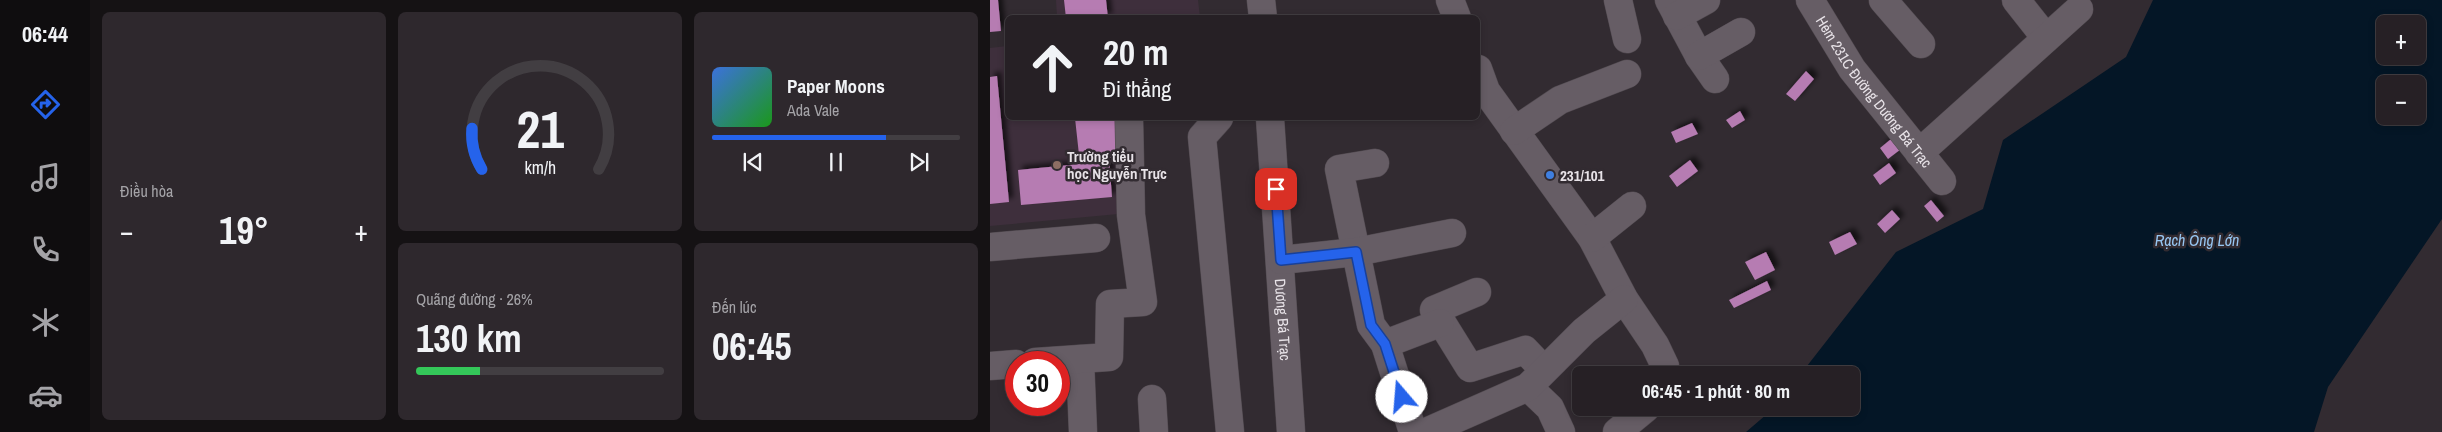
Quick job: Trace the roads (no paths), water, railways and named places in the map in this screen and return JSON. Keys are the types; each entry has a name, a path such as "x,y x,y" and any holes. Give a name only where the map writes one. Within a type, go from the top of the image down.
{"street":[{"path":"1261,0 1263,15"},
{"path":"1450,0 1456,15"},
{"path":"1618,0 1627,39"},
{"path":"1706,0 1673,8 1699,56 1715,79"},
{"name":"Hẻm 231C Đường Dương Bá Trạc","path":"1810,0 1852,69 1942,182"},
{"path":"1883,0 1921,44"},
{"path":"2016,0 2046,38"},
{"path":"1919,153 2079,9"},
{"path":"1699,56 1741,32"},
{"path":"1480,74 1486,91 1592,238 1624,299 1655,345 1665,366"},
{"path":"1514,131 1560,100 1627,74"},
{"path":"1070,360 1109,357 1110,304 1143,302 1131,215 1129,120"},
{"path":"1217,120 1202,136 1230,432"},
{"name":"Dương Bá Trạc","path":"1270,120 1291,432"},
{"path":"1375,163 1339,169 1356,252 1378,335 1413,432"},
{"path":"1592,238 1632,206"},
{"path":"1281,260 1356,252 1452,233"},
{"path":"990,247 1096,238"},
{"path":"1477,292 1434,310 1440,323 1470,368 1524,350 1561,432"},
{"path":"1426,432 1536,378 1584,331 1624,299"},
{"path":"1378,335 1440,323"},
{"path":"1080,359 1083,432"},
{"path":"990,366 1005,365"},
{"path":"1152,399 1154,432"},
{"path":"1617,432 1636,416"}],"water":[{"name":"Rạch Ông Lớn","path":"2153,0 2442,0 2442,219 2328,387 2314,432 1746,432 1765,416 1860,416 1860,366 1807,366 1896,252 1983,209 2003,140 2126,57"}],"place":[{"name":"Trường tiểu học Nguyễn Trực","path":"1057,165"},
{"name":"231/101","path":"1550,175"}]}
